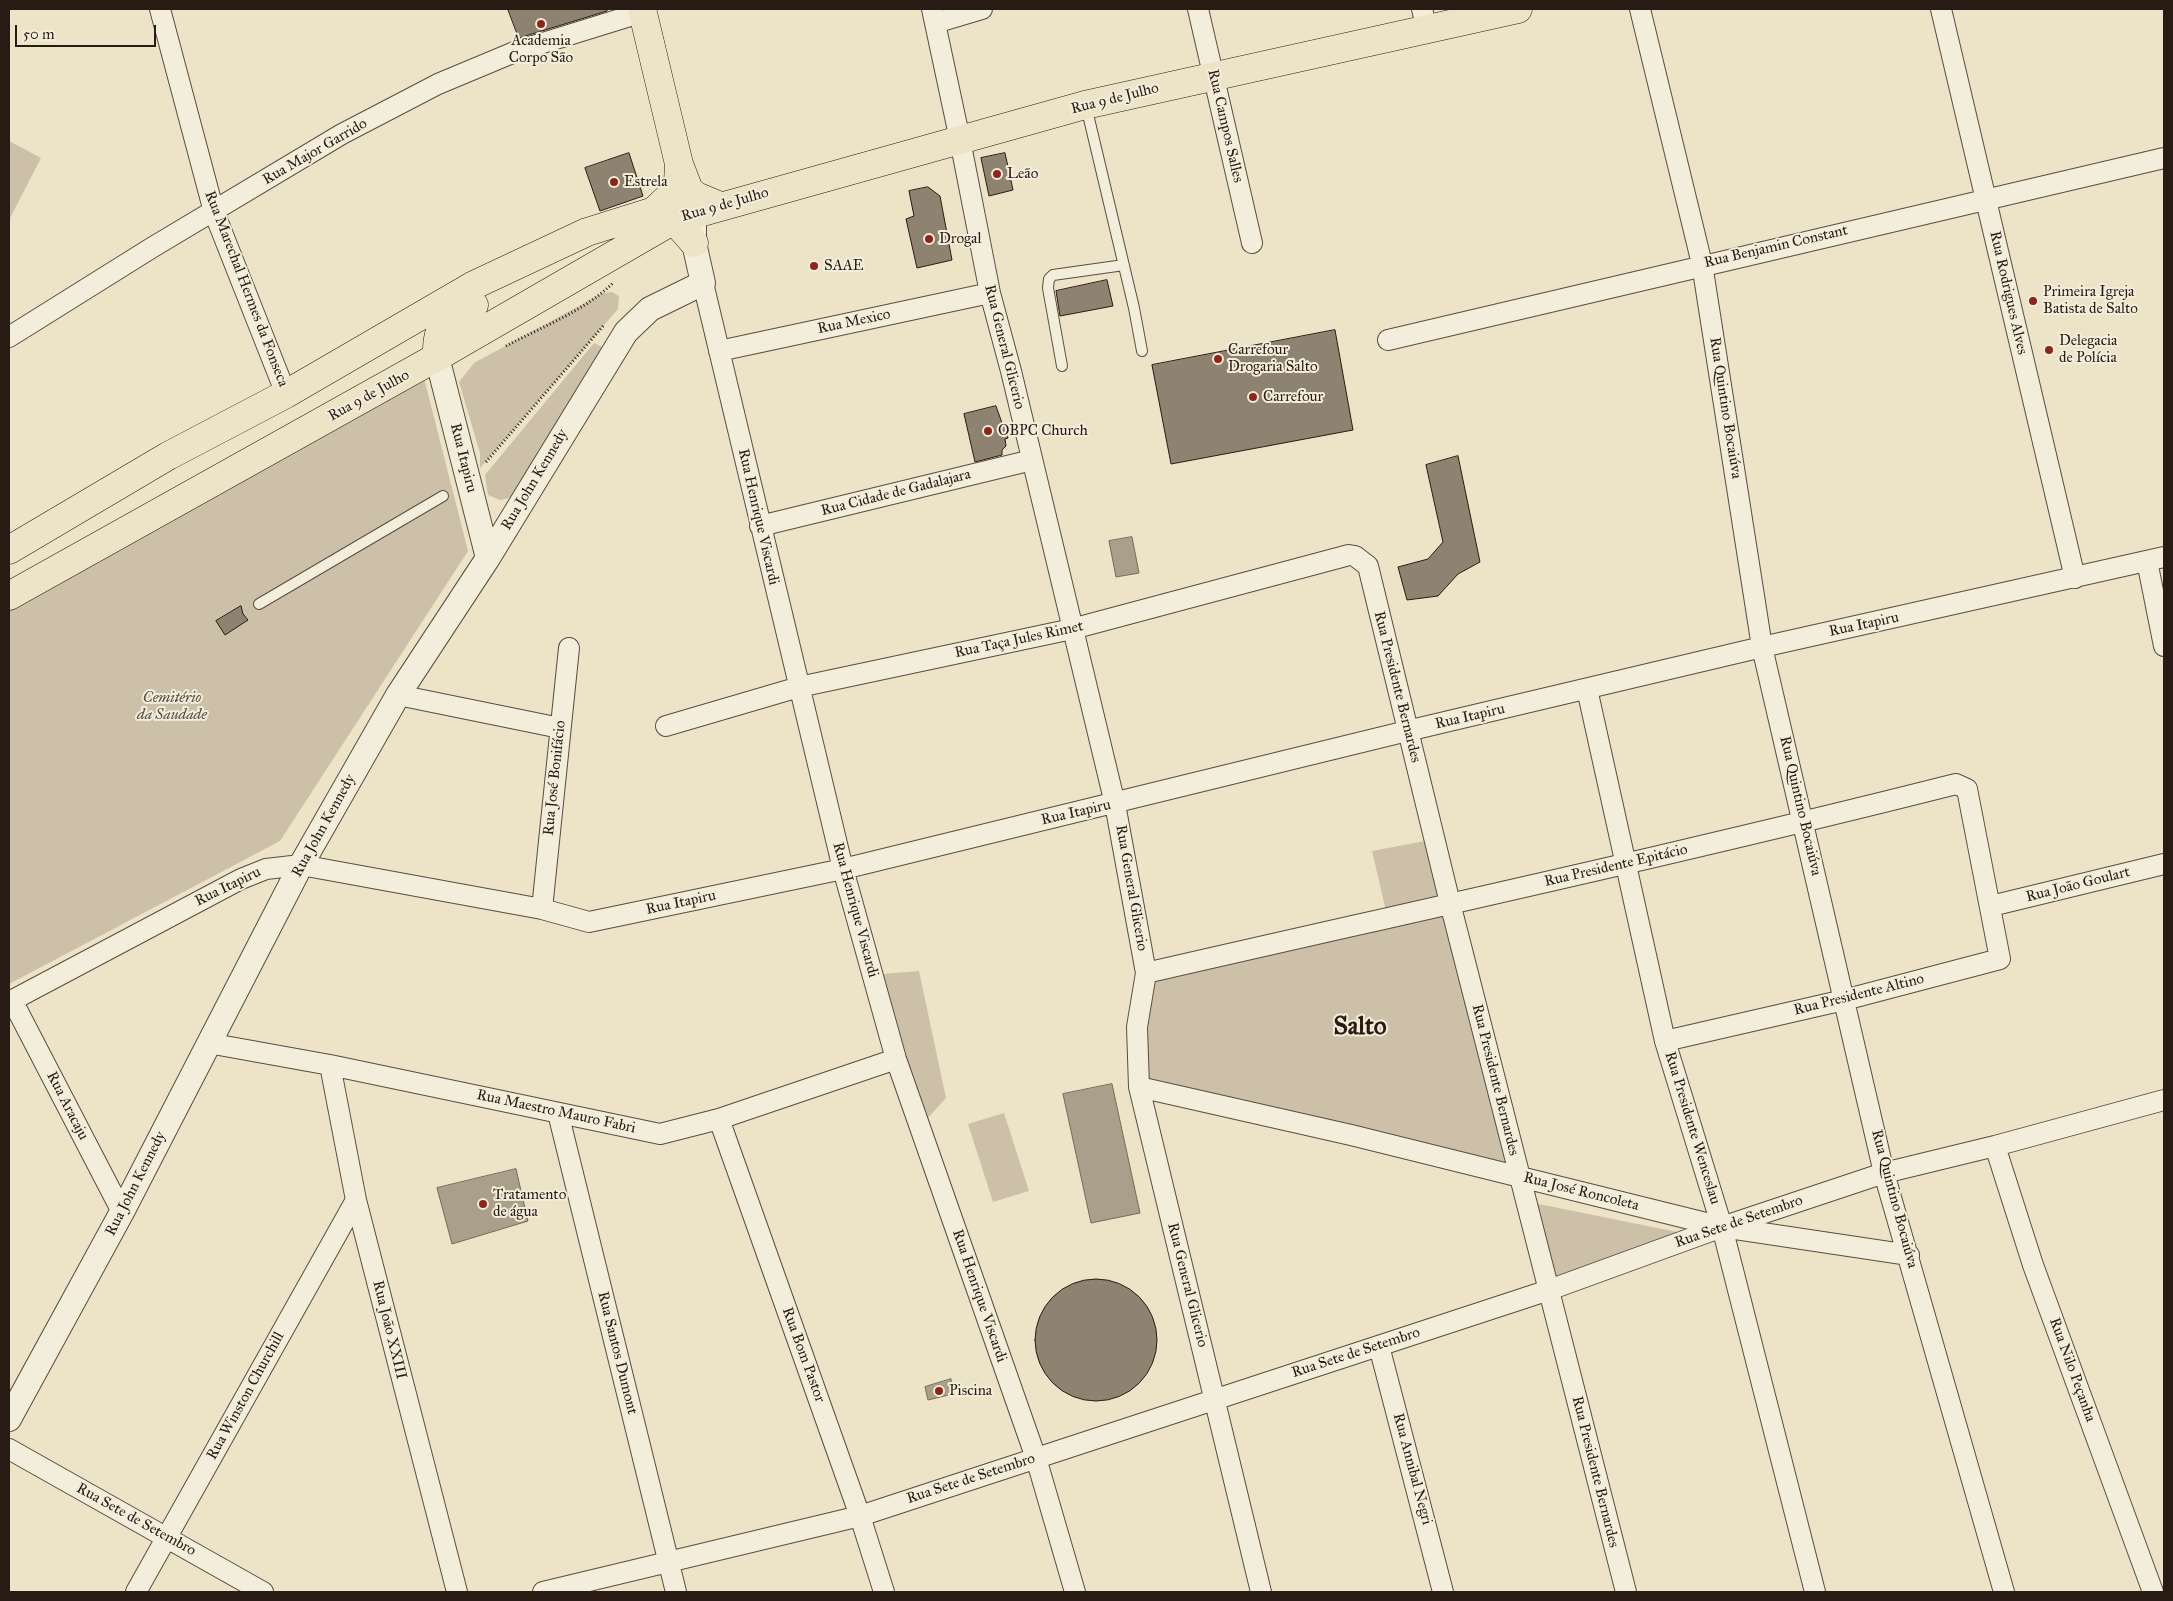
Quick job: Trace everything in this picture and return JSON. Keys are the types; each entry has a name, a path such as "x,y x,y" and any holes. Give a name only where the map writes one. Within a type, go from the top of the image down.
{"main road":[{"name":"Rua 9 de Julho","path":"9,550 168,456 286,394 472,286 587,232 687,213 1085,105 1214,76 1424,19 1518,9"},
{"path":"643,10 679,164 689,190 696,196 687,213 694,243"},
{"name":"Rua 9 de Julho","path":"679,164 678,183 673,193 687,213"},
{"name":"Rua 9 de Julho","path":"9,596 438,357 687,213"},
{"path":"438,357 436,340 441,328 452,317 533,274 559,244"}],"street":[{"name":"Rua Marechal Hermes da Fonseca","path":"160,9 214,212 286,394"},
{"path":"933,16 982,9"},
{"name":"Rua Campos Salles","path":"1198,9 1252,242"},
{"name":"Rua Quintino Bocaiúva","path":"1640,9 1702,264 1762,647 1884,1172 2004,1592"},
{"name":"Rua Rodrigues Alves","path":"1941,9 2075,578"},
{"name":"Rua Major Garrido","path":"9,336 342,134 438,84 517,51 643,10"},
{"name":"Rua General Glicerio","path":"933,16 990,293 1011,371 1115,804 1146,973 1138,1027 1139,1087 1261,1592"},
{"name":"Rua Benjamin Constant","path":"1388,340 1702,264 2164,158"},
{"name":"Rua Henrique Viscardi","path":"694,243 843,869 896,1059 1036,1458 1075,1592"},
{"name":"Rua John Kennedy","path":"11,1407 122,1212 301,865 398,695 488,558 626,332 650,309 703,283"},
{"name":"Rua Mexico","path":"719,351 990,293"},
{"name":"Rua Itapiru","path":"438,357 488,558"},
{"name":"Rua Cidade de Gadalajara","path":"760,526 1032,460"},
{"path":"472,495 480,505 489,509 502,511 520,506"},
{"name":"Rua Taça Jules Rimet","path":"666,726 799,687 1072,629 1349,555 1355,556 1368,566"},
{"path":"2156,559 2164,646"},
{"name":"Rua Itapiru","path":"10,1001 241,879 266,869 301,865 542,909 589,922 843,869 1115,804 1407,731 1762,647 2156,559"},
{"name":"Rua Presidente Bernardes","path":"1368,566 1450,903 1626,1592"},
{"name":"Rua José Bonifácio","path":"542,909 569,648"},
{"name":"Rua Presidente Wenceslau","path":"1587,689 1665,1041 1722,1227 1815,1592"},
{"path":"398,695 560,728"},
{"name":"Rua Presidente Epitácio","path":"1146,973 1804,823 1956,784 1968,788 1991,906"},
{"name":"Rua João Goulart","path":"1991,906 2164,864"},
{"name":"Rua Presidente Altino","path":"1665,1041 1844,1000 2000,960 1991,906"},
{"name":"Rua Aracaju","path":"10,1001 122,1212"},
{"name":"Rua Maestro Mauro Fabri","path":"208,1044 330,1065 660,1134 718,1119 896,1059"},
{"name":"Rua João XXIII","path":"330,1065 356,1200 457,1592"},
{"name":"Rua José Roncoleta","path":"1139,1087 1351,1134 1722,1227 1909,1255"},
{"name":"Rua Sete de Setembro","path":"543,1592 860,1516 1548,1290 1722,1227 1884,1172 1995,1146 2164,1100"},
{"name":"Rua Santos Dumont","path":"558,1113 676,1592"},
{"name":"Rua Bom Pastor","path":"718,1119 860,1516 884,1592"},
{"name":"Rua Nilo Peçanha","path":"1995,1146 2033,1265 2153,1592"},
{"name":"Rua Winston Churchill","path":"136,1592 356,1200"},
{"name":"Rua Annibal Negri","path":"1379,1346 1443,1592"},
{"name":"Rua Sete de Setembro","path":"9,1449 263,1592"}],"lane":[{"path":"1085,105 1124,264 1142,351"},
{"path":"1062,366 1048,288 1049,279 1053,275 1124,264"},
{"path":"259,604 443,496"}],"path":[{"path":"500,349 590,301 603,293 615,281"},
{"path":"480,468 605,323"}],"green space":[{"path":"9,141 41,158 9,220"},
{"path":"612,292 619,296 618,309 480,468 480,453 459,382 474,363 603,293"},
{"path":"594,343 604,348 520,487 509,498 500,500 488,495 485,475"},
{"name":"Cemitério da Saudade","path":"424,378 468,551 280,841 9,984 9,611"},
{"path":"1425,841 1439,899 1386,911 1372,851"},
{"path":"1447,906 1518,1172 1140,1083 1148,973"},
{"path":"919,971 946,1098 925,1121 906,1073 882,974"},
{"path":"1004,1113 1029,1191 993,1202 968,1124"},
{"path":"1534,1203 1687,1234 1554,1282"}],"shaded area":[{"path":"1132,537 1139,573 1116,577 1109,541"},
{"path":"1112,1084 1140,1213 1091,1223 1063,1094"},
{"name":"Tratamento de água","path":"516,1169 528,1221 452,1244 437,1188"},
{"name":"Piscina","path":"951,1379 953,1394 928,1400 925,1387"}],"building":[{"name":"Academia Corpo São","path":"508,9 607,9 607,11 519,38"},
{"name":"Estrela","path":"629,153 643,196 600,211 585,168"},
{"name":"Leão","path":"1005,153 1013,190 989,196 981,158"},
{"name":"Drogal","path":"928,187 940,196 952,260 917,268 906,219 914,216 909,191"},
{"path":"1107,280 1113,306 1060,316 1056,291"},
{"name":"Carrefour","path":"1335,330 1353,430 1171,464 1152,365"},
{"name":"OBPC Church","path":"996,406 1002,423 1005,425 1008,438 1005,439 1006,446 1002,450 1002,455 975,462 964,414"},
{"path":"1458,456 1480,562 1458,574 1438,596 1407,600 1398,567 1428,559 1443,542 1426,465"},
{"path":"241,606 243,614 248,620 225,635 216,621"},
{"path":"1096,1279 1120,1283 1139,1297 1153,1316 1157,1340 1153,1364 1139,1383 1120,1397 1096,1401 1072,1397 1053,1383 1039,1364 1035,1340 1039,1316 1053,1297 1072,1283"}],"place":[{"name":"Academia Corpo São","path":"541,24"},
{"name":"Leão","path":"997,174"},
{"name":"Estrela","path":"614,182"},
{"name":"Drogal","path":"929,239"},
{"name":"SAAE","path":"814,266"},
{"name":"Primeira Igreja Batista de Salto","path":"2033,301"},
{"name":"Delegacia de Polícia","path":"2049,350"},
{"name":"Carrefour Drogaria Salto","path":"1218,359"},
{"name":"Carrefour","path":"1253,397"},
{"name":"OBPC Church","path":"988,431"},
{"name":"Tratamento de água","path":"483,1204"},
{"name":"Piscina","path":"939,1391"}],"district":[{"name":"Salto","path":"1360,1028"}]}
